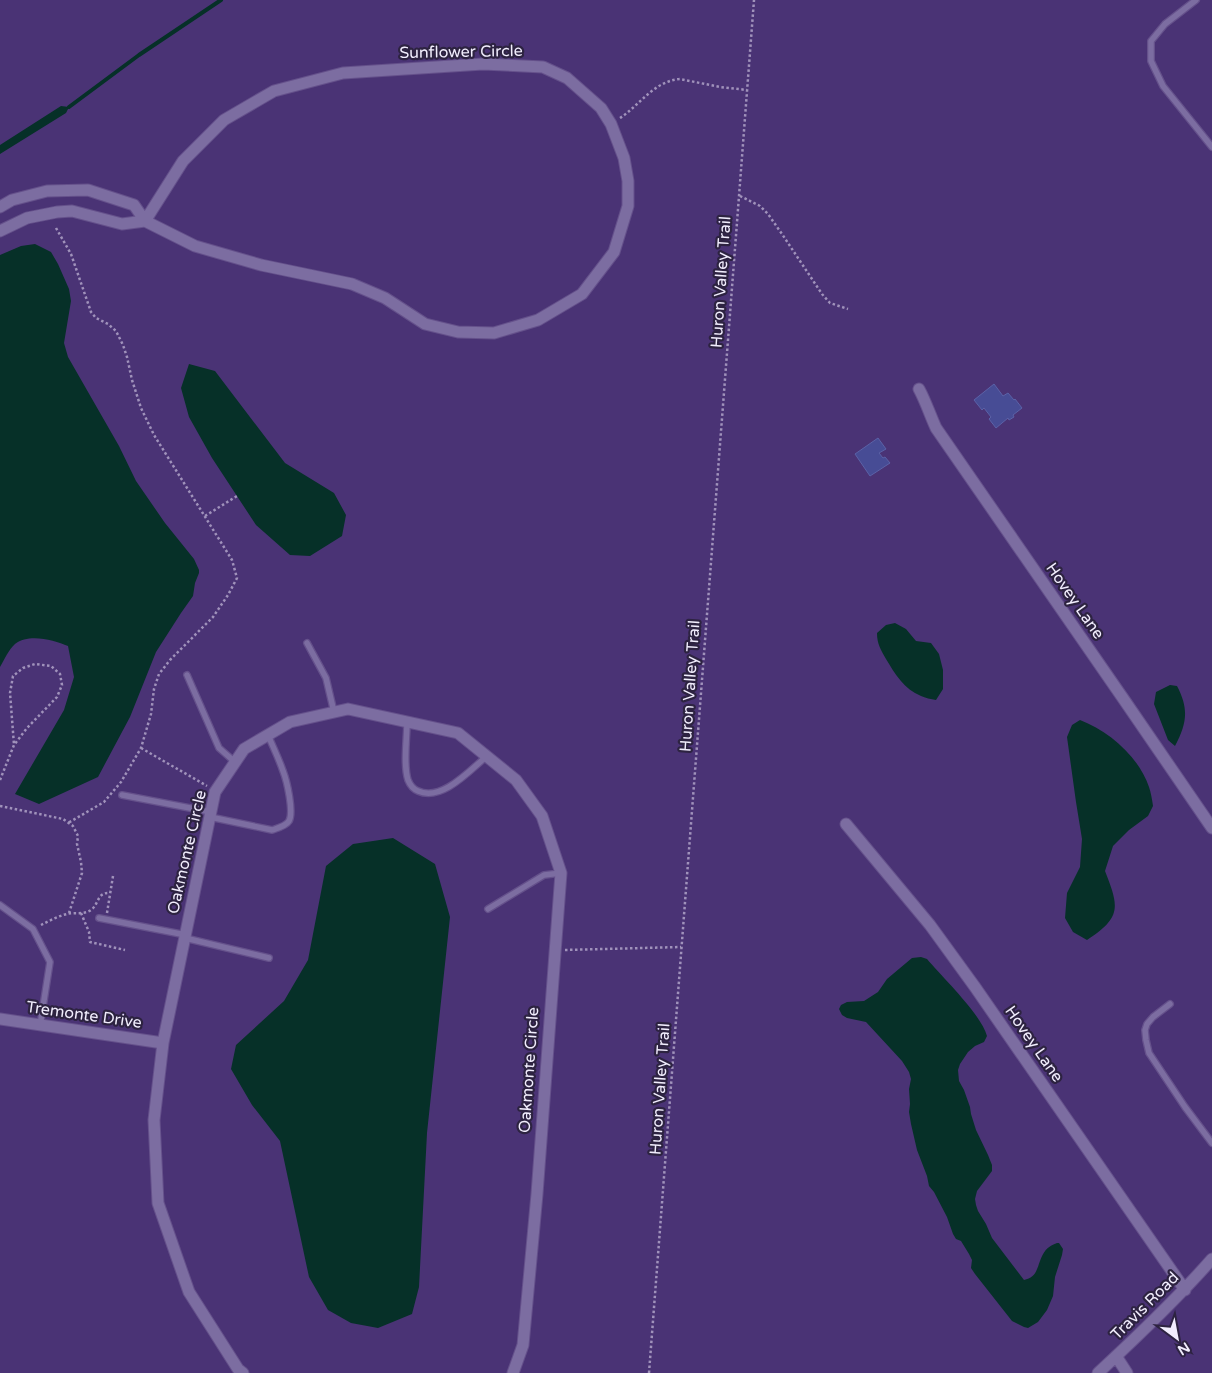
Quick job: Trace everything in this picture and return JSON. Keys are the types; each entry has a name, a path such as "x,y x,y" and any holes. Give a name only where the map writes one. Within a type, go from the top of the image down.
{"street":[{"name":"Sunflower Circle","path":"483,64 543,67 567,78 601,108 611,124 624,158 628,181 628,206 614,252 582,294 538,320 494,332 458,332 425,324 385,298 352,284 261,265 195,246 145,221 183,160 224,120 274,91 343,72 483,64"},
{"path":"0,207 12,200 47,191 88,190 134,205 145,221 122,224 72,211 64,211 50,212 27,218 0,231"},
{"name":"Hovey Lane","path":"919,389 936,428 1212,828"},
{"name":"Oakmonte Circle","path":"243,1373 238,1369 189,1292 158,1203 154,1120 163,1043 216,791 244,749 290,722 348,709 458,733 516,780 542,816 561,873 537,1194 523,1345 513,1373"},
{"name":"Hovey Lane","path":"846,824 930,925 1185,1290"},
{"name":"Tremonte Drive","path":"0,1019 163,1043"},
{"name":"Travis Road","path":"1098,1373 1185,1290 1212,1259"},
{"path":"1116,1356 1128,1373"}],"lane":[{"path":"1196,0 1165,24 1151,41 1151,61 1163,86 1212,147"},
{"path":"307,643 326,678 334,712"},
{"path":"187,675 219,748 235,762"},
{"path":"407,722 406,763 408,779 414,789 422,793 433,794 441,791 456,782 487,756"},
{"path":"122,794 272,830 281,827 288,823 291,817 291,808 283,771 268,735"},
{"path":"488,909 544,875 561,873"},
{"path":"0,905 34,930 50,962 40,1026"},
{"path":"99,918 185,936 269,958"},
{"path":"1170,1004 1147,1024 1145,1030 1149,1053 1212,1143"}],"path":[{"name":"Huron Valley Trail","path":"649,1373 754,0"},
{"path":"611,124 668,81 680,80 747,90"},
{"path":"739,196 760,206 768,214 830,303 848,309"},
{"path":"56,228 71,254 91,312 96,318 108,324 116,331 123,344 141,408 154,434 232,560 237,578 213,617 170,660 159,674 154,689 151,714 141,748 121,782 104,802 68,823"},
{"path":"205,516 237,496"},
{"path":"0,780 14,746 27,728 57,697 62,685 60,674 51,666 35,664 23,668 13,676 10,693 14,746"},
{"path":"141,748 216,791"},
{"path":"0,806 63,819 73,826 78,836 77,844 82,862 82,873 69,913"},
{"path":"106,919 113,876"},
{"path":"34,930 69,913 89,911 100,896 105,893 110,894"},
{"path":"80,913 90,942 125,950"},
{"path":"555,949 681,947"}],"shaded area":[{"path":"61,106 69,107 66,113 0,154 0,145"},
{"path":"35,244 51,252 69,289 71,301 64,343 68,357 119,446 136,481 165,523 194,559 199,570 193,596 156,652 130,717 98,777 39,804 15,794 64,710 74,677 68,646 42,639 27,639 15,644 0,667 0,255 21,246"},
{"path":"189,364 215,371 285,463 334,493 346,515 342,536 310,556 290,555 256,525 212,458 189,417 181,388"},
{"path":"895,623 906,629 916,641 931,643 939,654 943,670 943,689 936,700 921,696 905,685 882,653 877,633 886,625"},
{"path":"1170,685 1177,686 1185,709 1184,723 1175,746 1168,740 1154,704 1156,692"},
{"path":"1080,720 1102,731 1122,746 1138,765 1144,776 1150,789 1153,806 1148,816 1129,830 1113,846 1105,871 1115,903 1112,918 1107,925 1087,940 1073,932 1065,918 1067,893 1080,867 1082,839 1067,737 1072,725"},
{"path":"393,838 435,864 450,917 427,1133 419,1287 412,1314 378,1328 351,1323 328,1310 309,1277 280,1141 252,1105 231,1069 236,1045 284,1001 308,960 326,866 353,844"},
{"path":"921,957 927,959 960,996 977,1017 987,1036 984,1042 968,1052 958,1070 959,1081 970,1107 976,1130 992,1165 992,1171 977,1191 975,1199 978,1211 992,1238 1024,1280 1035,1274 1042,1257 1050,1247 1059,1243 1063,1249 1055,1277 1053,1296 1047,1310 1038,1322 1028,1328 1012,1321 975,1274 971,1268 972,1260 969,1254 961,1241 956,1239 953,1234 947,1217 929,1186 911,1124 909,1089 911,1079 909,1072 902,1061 866,1022 847,1018 842,1015 839,1009 841,1005 847,1002 864,1001 878,992 887,979 912,958"}],"building":[{"path":"994,384 1003,396 1008,393 1022,408 1013,415 1014,417 1009,420 1008,418 996,428 984,408 982,410 974,400"},
{"path":"878,438 886,449 879,453 890,463 870,476 855,454"}],"waterway":[{"path":"69,107 139,55 221,0"}]}
